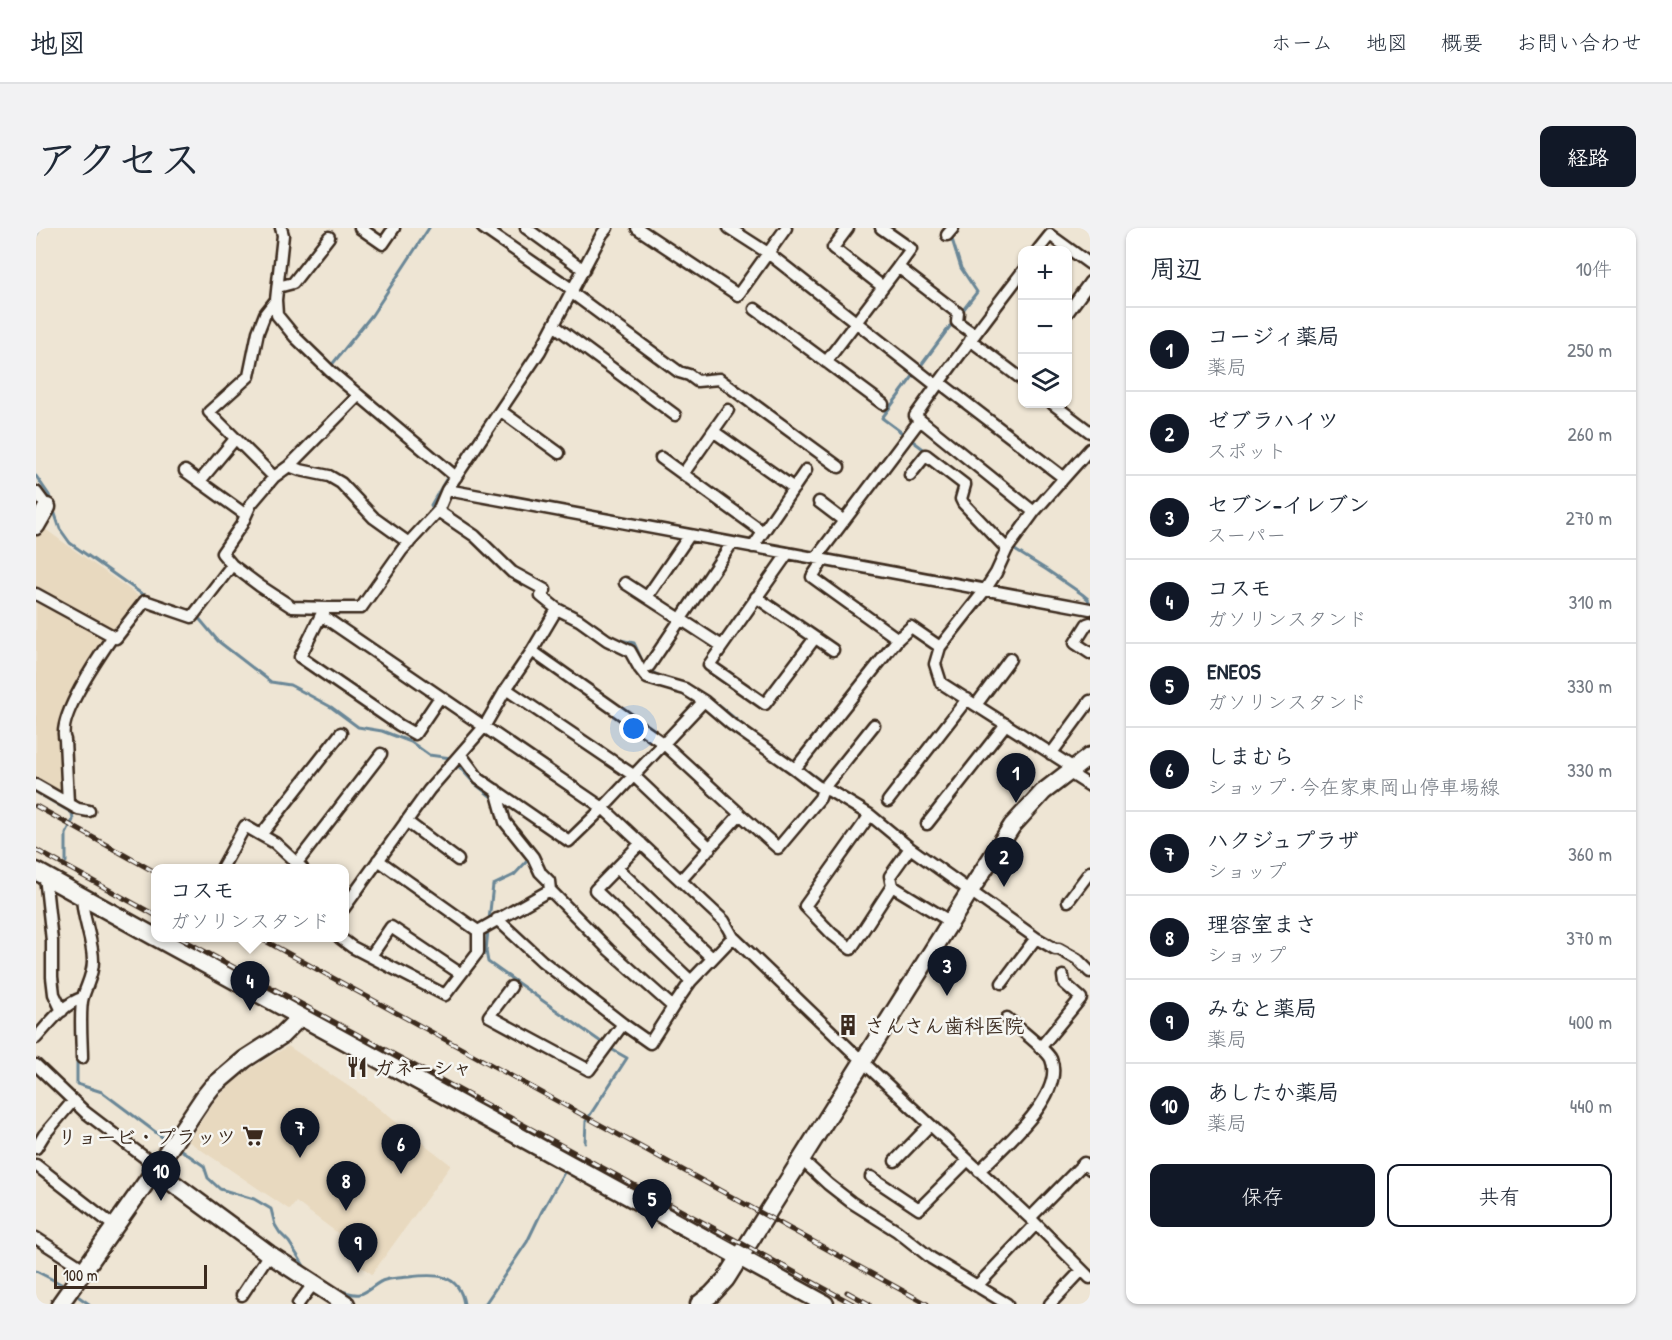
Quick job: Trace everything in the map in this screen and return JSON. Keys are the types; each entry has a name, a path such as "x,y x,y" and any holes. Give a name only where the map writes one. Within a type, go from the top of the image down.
{"street":[{"path":"281,228 283,235 276,300 277,315 295,337 356,399 456,477"},
{"path":"360,228 383,244 394,228"},
{"path":"483,228 679,372 697,381 718,379 839,467"},
{"path":"526,228 584,270"},
{"path":"356,399 289,466 274,477 251,504 222,553 232,565 292,607 324,611 361,608 402,550 436,513 447,490 555,326 607,228"},
{"path":"638,228 738,295 786,228"},
{"path":"729,228 768,253 917,371 938,384 1064,478"},
{"path":"848,228 833,248 883,287"},
{"path":"826,362 910,249 881,228"},
{"path":"1041,246 1052,232 1090,264"},
{"path":"278,287 293,283 329,237"},
{"path":"898,267 958,312 957,322 1018,376"},
{"path":"1018,280 972,337 915,416 1034,512"},
{"path":"1072,307 1090,282"},
{"path":"274,477 210,412 249,376 258,332 265,314 276,300"},
{"path":"755,309 883,404"},
{"path":"555,326 675,415"},
{"path":"1058,408 1090,432"},
{"path":"683,474 728,410"},
{"path":"501,411 559,453"},
{"path":"898,639 812,577 820,565 819,558 844,521 920,420"},
{"path":"713,431 794,488"},
{"path":"200,481 235,438"},
{"path":"1090,449 1034,512 1008,547 985,590 940,647 935,664 941,683 1051,754 1090,786"},
{"path":"910,475 926,455 965,485 961,499 963,503 1008,547"},
{"path":"661,458 763,532"},
{"path":"289,466 329,476 341,483 374,518 410,543"},
{"path":"753,547 806,470"},
{"path":"185,471 246,515"},
{"path":"447,490 1090,609"},
{"path":"36,492 46,507 36,526"},
{"path":"819,502 844,521"},
{"path":"436,513 475,536 512,572 545,590 541,596 555,607 579,620 607,640 630,651 647,678 685,689 704,701 731,724 797,767 817,786 825,786 870,815 910,848 970,891 1036,938 1077,959 1090,972"},
{"path":"647,597 689,536"},
{"path":"649,666 732,543"},
{"path":"788,553 709,665 765,704 815,638"},
{"path":"36,594 116,638 145,601 192,617 232,565"},
{"path":"625,583 722,646"},
{"path":"756,597 832,650"},
{"path":"349,900 429,790 484,727 532,651 555,607"},
{"path":"324,611 440,697 603,808 724,921 733,938 1033,1221 1086,1274 1050,1304"},
{"path":"324,611 300,657 415,735 440,697"},
{"path":"1090,623 1075,643 1090,653"},
{"path":"797,767 898,639 911,627 940,647"},
{"path":"68,803 63,736 66,722 78,692 113,636"},
{"path":"532,651 664,744 778,848 820,798 825,786 874,725"},
{"path":"888,801 1010,659"},
{"path":"506,689 633,775 710,848"},
{"path":"457,759 479,779 569,841 704,701"},
{"path":"1051,754 1090,701"},
{"path":"927,824 1006,724"},
{"path":"261,835 341,733"},
{"path":"300,864 381,754"},
{"path":"699,1304 726,1279 1012,826 1043,792 1090,756"},
{"path":"36,785 78,809 89,811"},
{"path":"496,790 504,822 533,856 540,872 549,881 550,890 609,950 673,1007"},
{"path":"681,880 740,814"},
{"path":"870,815 805,906 832,934 851,949 892,886 890,876 910,848"},
{"path":"406,821 458,860"},
{"path":"224,864 245,826 274,843 297,864"},
{"path":"641,843 595,890 691,981"},
{"path":"378,860 488,924 542,961 650,1043 691,981 733,938"},
{"path":"616,868 712,958"},
{"path":"1068,901 1090,872"},
{"path":"41,874 151,934"},
{"path":"41,874 52,941 54,994 62,1011"},
{"path":"892,886 951,922"},
{"path":"345,942 445,995 478,952 488,924 550,890"},
{"path":"36,1038 62,1011 79,999 90,980 93,961 82,896"},
{"path":"371,956 391,927 461,974"},
{"path":"1002,983 1036,938"},
{"path":"165,942 825,1304"},
{"path":"1040,1048 1081,998 1064,983 1063,976"},
{"path":"511,987 489,1016 589,1070 623,1024"},
{"path":"79,999 82,1058"},
{"path":"60,1304 212,1087 245,1059 281,1036 300,1017"},
{"path":"979,1171 1030,1119 1042,1104 1051,1084 1053,1069 1050,1057 1007,1018"},
{"path":"36,1065 73,1101 156,1168 269,1254 346,1304"},
{"path":"36,1148 73,1101"},
{"path":"896,1161 930,1125"},
{"path":"801,1159 851,1202 897,1231 932,1258 1007,1304"},
{"path":"871,1177 919,1209 968,1160"},
{"path":"977,1286 1084,1163 1090,1169"},
{"path":"36,1165 114,1226"},
{"path":"36,1238 84,1269"},
{"path":"242,1295 269,1254"},
{"path":"297,1304 314,1283"}],"shaded area":[{"path":"36,508 45,529 140,597 94,652 60,720 60,791 36,777"},
{"path":"288,1046 363,1096 451,1165 372,1274 352,1260 359,1249 296,1202 290,1210 188,1141 216,1099 242,1074"}],"waterway":[{"path":"330,367 372,315 429,228"},
{"path":"36,230 38,232 36,235"},
{"path":"951,236 961,268 977,292 960,314"},
{"path":"905,435 882,418 954,321"},
{"path":"340,386 404,440"},
{"path":"910,439 926,451"},
{"path":"435,512 431,505 448,476 446,475"},
{"path":"36,476 51,502"},
{"path":"53,508 60,529 70,543 142,594 166,603"},
{"path":"1010,547 1082,594 1089,602"},
{"path":"197,616 218,641 271,682 290,685 331,707 358,727 382,731 411,742 429,755 451,758 474,783 493,798 497,811"},
{"path":"616,639 634,643 646,669 662,677"},
{"path":"671,680 704,695 750,731"},
{"path":"771,745 824,783"},
{"path":"36,792 72,813 73,820 66,834 66,862"},
{"path":"489,920 493,885 514,875 528,860 515,842"},
{"path":"488,930 486,951 488,962 627,1058 590,1115"},
{"path":"77,1057 77,1084 102,1092 166,1140"},
{"path":"585,1143 586,1121"},
{"path":"181,1150 204,1166 208,1178 220,1189 254,1199 271,1209 275,1225 306,1269"},
{"path":"485,1304 527,1242 566,1169"},
{"path":"36,1271 65,1286"},
{"path":"337,1289 351,1294 360,1294 388,1279 436,1276 444,1277 457,1286 464,1304"},
{"path":"79,1297 89,1304"}],"railway":[{"path":"36,806 151,870"},
{"path":"36,850 151,913"},
{"path":"187,942 853,1304"},
{"path":"267,942 927,1304"},
{"path":"847,1292 869,1304"}],"place":[{"name":"コージィ薬局","path":"1016,803"},
{"name":"ゼブラハイツ","path":"1004,887"},
{"name":"セブン-イレブン","path":"947,996"},
{"name":"コスモ","path":"250,1011"},
{"name":"さんさん歯科医院","path":"848,1025"},
{"name":"ガネーシャ","path":"357,1067"},
{"name":"リョービ・プラッツ","path":"253,1136"},
{"name":"ハクジュプラザ","path":"300,1158"},
{"name":"しまむら","path":"401,1174"},
{"name":"あしたか薬局","path":"161,1201"},
{"name":"理容室まさ","path":"346,1211"},
{"name":"ENEOS","path":"652,1229"},
{"name":"みなと薬局","path":"358,1273"}]}
